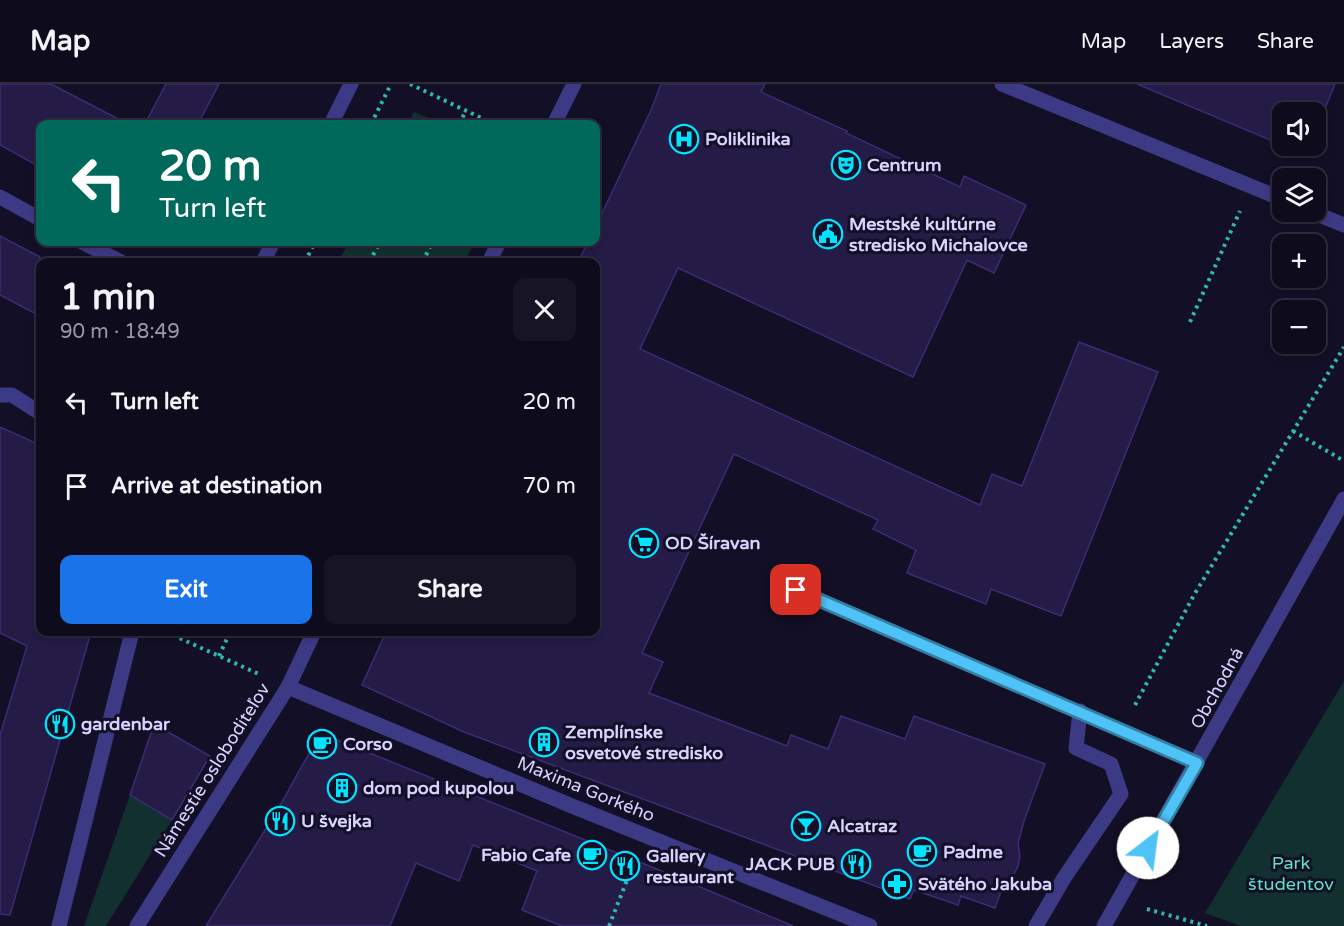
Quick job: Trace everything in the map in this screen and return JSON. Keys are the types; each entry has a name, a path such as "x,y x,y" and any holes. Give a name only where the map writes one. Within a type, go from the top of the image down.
{"street":[{"path":"333,120 351,84"},
{"path":"556,120 574,84"},
{"path":"1002,84 1272,195"},
{"path":"0,196 36,217"},
{"path":"1326,216 1343,221"},
{"path":"90,246 113,258"},
{"path":"0,395 12,395 36,410"},
{"name":"Obchodná","path":"1104,926 1344,499"},
{"path":"796,590 1197,763"},
{"path":"59,926 131,636"},
{"name":"Námestie osloboditeľov","path":"137,926 288,687 312,636"},
{"name":"Maxima Gorkého","path":"288,687 870,926"},
{"path":"1036,926 1064,878 1121,794 1111,764 1076,748 1080,711"}],"path":[{"path":"373,120 391,84"},
{"path":"410,84 485,120"},
{"path":"461,120 466,111"},
{"path":"1190,322 1251,186"},
{"path":"1124,730 1137,701 1194,595 1344,347"},
{"path":"1293,431 1344,461"},
{"path":"175,636 288,687"},
{"path":"219,656 228,636"},
{"path":"609,926 645,835"},
{"path":"1188,919 1207,926"}],"green space":[{"path":"414,112 434,120 410,120"},
{"path":"347,246 473,246 466,258 340,258"},
{"name":"Park študentov","path":"1344,681 1344,926 1241,926 1205,913"},
{"path":"130,795 172,820 106,926 84,926"}],"building":[{"path":"0,84 51,84 120,120 36,120 36,165 0,145"},
{"path":"166,84 219,84 200,120 147,120"},
{"path":"661,84 765,84 761,92 847,131 846,133 960,187 964,176 1026,205 994,273 967,260 913,377 678,268 640,349 980,505 992,474 1022,486 1079,342 1158,372 1061,616 991,589 986,604 907,573 916,550 873,529 878,520 734,454 642,653 663,662 649,693 787,746 791,735 828,749 841,716 905,739 914,716 1045,764 1018,843 1020,856 1018,866 1012,878 1003,886 995,908 961,896 958,905 914,890 910,899 464,732 362,685 384,636 600,636 600,258 580,258 586,246 600,246 600,218"},
{"path":"1137,84 1335,84 1326,106 1326,102 1272,102 1272,141"},
{"path":"0,236 40,257 36,258 36,314 0,295"},
{"path":"0,427 36,443 36,636 90,636 10,915 0,914 0,735 27,646 0,633"},
{"path":"154,724 210,756 172,820 130,795"},
{"path":"330,737 793,926 562,926 522,910 537,871 473,845 459,881 416,863 390,926 206,926 278,809 317,739"}],"place":[{"name":"Poliklinika","path":"684,139"},
{"name":"Centrum","path":"846,165"},
{"name":"Mestské kultúrne stredisko Michalovce","path":"828,234"},
{"name":"OD Šíravan","path":"644,543"},
{"name":"gardenbar","path":"60,724"},
{"name":"Zemplínske osvetové stredisko","path":"544,742"},
{"name":"Corso","path":"322,744"},
{"name":"dom pod kupolou","path":"342,788"},
{"name":"U švejka","path":"280,821"},
{"name":"Alcatraz","path":"806,826"},
{"name":"Padme","path":"922,852"},
{"name":"Fabio Cafe","path":"592,855"},
{"name":"JACK PUB","path":"856,864"},
{"name":"Gallery restaurant","path":"625,866"},
{"name":"Svätého Jakuba","path":"897,884"}],"route":[{"path":"796,590 1197,763 1148,848"}]}
